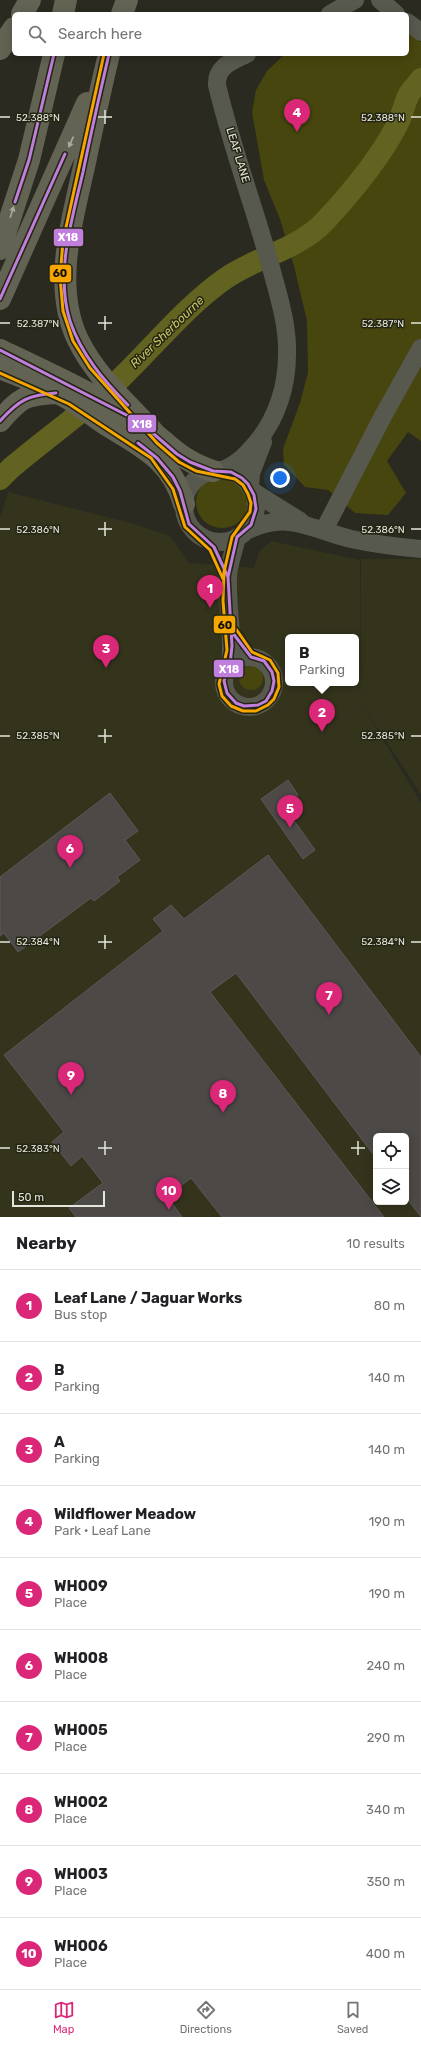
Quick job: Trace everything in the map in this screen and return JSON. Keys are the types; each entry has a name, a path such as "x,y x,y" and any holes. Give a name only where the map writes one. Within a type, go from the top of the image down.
{"highway":[{"path":"23,12 30,0"},
{"path":"63,12 66,0"},
{"path":"123,12 127,0"},
{"path":"0,49 12,31"},
{"path":"0,250 29,160 54,56"},
{"path":"0,299 76,130 105,56"},
{"path":"109,56 77,197 68,248 66,278 67,309 70,321 86,354 99,372 127,436 154,454 173,479 180,491 184,504"},
{"path":"0,350 69,394"},
{"path":"0,368 118,413 157,436 177,454 190,462 217,471"},
{"path":"0,421 19,400 31,395 69,394"}],"street":[{"path":"334,12 355,0"},
{"path":"380,0 394,12"},
{"path":"409,23 421,32"},
{"name":"LEAF LANE","path":"244,56 222,69 218,76 217,85 272,270 286,324 288,354 282,392 272,421 267,430"},
{"path":"324,530 383,416 421,348"},
{"path":"228,577 208,540 197,533 190,525 184,504 186,493 194,482 202,475 230,467 247,454 267,430"},
{"path":"230,665 242,658 251,657 264,661 270,668 274,677 274,687 266,701 258,705 244,706 236,703 229,697 225,689 224,681 230,665 232,632 228,600 228,577 242,534 251,524 255,513 256,503 251,489 251,473 267,430"},
{"path":"217,471 238,475 251,489 304,524"},
{"path":"208,540 224,541 272,521 304,524 351,538 390,546 421,549"},
{"path":"232,632 251,657"}],"shaded area":[{"path":"409,34 421,42 421,441 408,432 387,461 406,493 388,515 355,513 328,490 305,487 284,465 283,449 300,403 308,372 307,321 294,266 280,219 264,180 252,112 256,90 267,71 283,56 409,56"},
{"path":"222,476 232,478 240,484 246,492 248,502 246,512 240,520 232,526 222,528 212,526 204,520 198,512 196,502 198,492 204,484 212,478"},
{"path":"8,492 131,523 170,536 189,563 254,568 259,552 271,541 360,560 360,701 361,559 421,559 421,794 361,703 421,803 421,1217 0,1217 0,518"},
{"path":"251,666 260,669 263,678 260,687 251,690 242,687 239,678 242,669"}],"building":[{"path":"288,780 298,795 283,805 315,850 303,859 261,799"},
{"path":"110,793 138,831 125,840 140,860 117,877 120,881 94,901 91,898 18,952 4,933 0,936 0,877"},
{"path":"268,855 421,1057 421,1217 409,1201 409,1133 373,1133 373,1154 236,973 210,992 373,1203 373,1205 375,1205 384,1217 222,1217 191,1178 167,1196 182,1217 76,1217 69,1208 103,1183 82,1156 71,1166 52,1142 64,1132 4,1055 163,931 153,919 171,905 184,919"}],"waterway":[{"name":"River Sherbourne","path":"0,479 11,468 121,378 184,313 211,289 238,270 303,239 325,221 355,187 382,151 399,122 408,96 421,79"}],"transit line":[{"name":"X18","path":"15,202 29,160 54,56"},
{"name":"60","path":"104,56 63,241 60,277 63,311 73,341 90,368 157,443 179,462 196,471 235,479 243,485 248,494 251,503 250,512 232,537 224,572 223,601 227,650 219,684 222,696 231,706 243,711 256,711 268,705 274,699 279,687 278,673 270,660 252,652 236,629"},
{"name":"X18","path":"109,56 70,228 64,284 70,321 80,345 102,377 128,405"},
{"name":"X18","path":"0,299 65,154"},
{"name":"X18","path":"0,350 140,422 177,454 190,462 213,471 231,472 242,478 248,484 254,495 256,509 251,525 237,537 228,577 232,646 230,665 224,681 227,693 236,703 244,706 258,705 266,701 272,691 274,681 272,672 264,661 251,657 232,632"},
{"name":"60","path":"0,373 69,404 151,458 173,489 185,527 210,550 223,579"},
{"name":"X18","path":"0,421 19,403 38,395 56,393"},
{"name":"X18","path":"138,443 157,458 173,477 180,491 189,524 214,547 228,577"}],"place":[{"name":"Wildflower Meadow","path":"297,132"},
{"name":"Leaf Lane / Jaguar Works","path":"210,608"},
{"name":"A","path":"106,668"},
{"name":"B","path":"322,732"},
{"name":"WH009","path":"290,828"},
{"name":"WH008","path":"70,868"},
{"name":"WH005","path":"329,1015"},
{"name":"WH003","path":"71,1095"},
{"name":"WH002","path":"223,1113"},
{"name":"WH006","path":"169,1210"}]}
